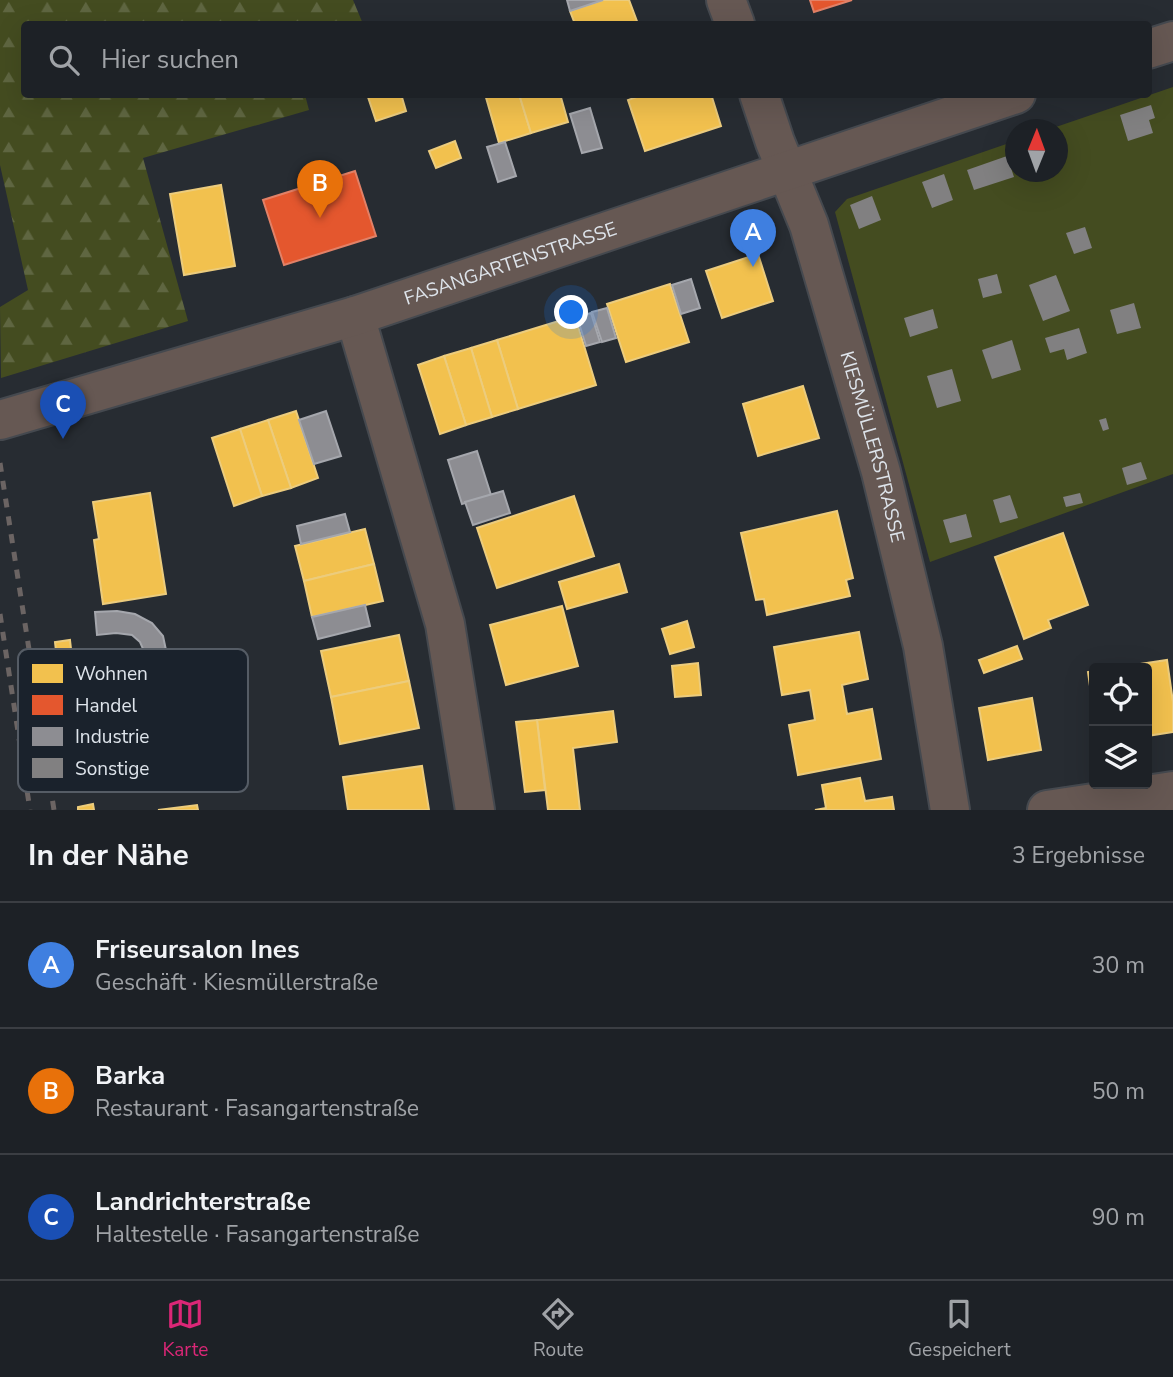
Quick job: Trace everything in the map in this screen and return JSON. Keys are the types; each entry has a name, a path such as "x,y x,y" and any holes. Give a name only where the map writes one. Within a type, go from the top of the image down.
{"street":[{"path":"726,0 734,21"},
{"path":"1152,48 1173,41"},
{"name":"KIESMÜLLERSTRASSE","path":"761,98 809,225 881,472 923,646 950,810"},
{"name":"FASANGARTENSTRASSE","path":"4,418 355,316 1004,98"},
{"path":"355,316 445,624 475,810"},
{"path":"1047,810 1173,790"}],"green space":[{"path":"0,0 353,0 362,21 21,21 21,98 306,98 309,110 143,158 188,321 1,378 0,307 28,290 0,165"},
{"path":"1173,87 1173,474 930,562 835,212 847,199 1005,144 1005,182 1068,182 1068,123 1141,98 1152,98 1152,94"}],"building: Wohnen":[{"path":"603,0 629,0 637,21 574,21 570,11"},
{"path":"368,98 402,98 406,111 376,121"},
{"path":"486,98 520,98 531,133 499,143"},
{"path":"520,98 561,98 568,122 531,133"},
{"path":"712,98 721,126 645,151 628,100"},
{"path":"455,141 461,158 436,168 429,151"},
{"path":"221,185 235,266 184,275 170,194"},
{"path":"758,254 773,301 722,318 706,271"},
{"path":"670,284 689,342 626,362 607,304"},
{"path":"575,316 596,385 518,409 497,340"},
{"path":"497,340 518,409 492,417 471,348"},
{"path":"471,348 492,417 466,425 444,356"},
{"path":"444,356 466,425 440,434 418,365"},
{"path":"803,386 819,438 758,456 743,404"},
{"path":"296,411 318,478 291,488 268,420"},
{"path":"268,420 291,488 262,496 240,429"},
{"path":"240,429 262,496 234,506 212,438"},
{"path":"150,493 166,594 103,604 94,540 99,539 93,502"},
{"path":"574,496 594,556 497,588 477,528"},
{"path":"837,511 853,578 846,580 850,596 767,615 764,599 756,600 741,533"},
{"path":"365,529 374,564 304,581 295,546"},
{"path":"1063,533 1088,605 1048,620 1051,628 1024,639 995,557"},
{"path":"374,564 383,601 312,617 304,581"},
{"path":"619,564 627,592 567,609 559,582"},
{"path":"562,606 578,666 506,685 490,625"},
{"path":"687,621 694,647 670,654 662,629"},
{"path":"859,632 868,679 842,685 847,714 872,709 881,759 798,775 789,725 815,720 810,690 782,695 774,647"},
{"path":"399,635 409,681 331,697 321,651"},
{"path":"70,640 71,649 56,649 55,642"},
{"path":"1017,646 1022,659 984,673 979,660"},
{"path":"1167,660 1173,702 1173,732 1152,735 1152,663 1147,663"},
{"path":"698,663 701,695 675,697 672,666"},
{"path":"409,681 419,728 340,744 331,697"},
{"path":"1032,698 1041,750 988,760 979,708"},
{"path":"613,711 617,742 573,748 580,810 548,810 537,720"},
{"path":"537,720 545,790 525,792 516,722"},
{"path":"422,766 429,810 348,810 343,777"},
{"path":"860,778 865,801 892,797 894,810 815,810 826,808 822,785"},
{"path":"93,804 94,810 78,810 78,807"},
{"path":"197,805 198,810 158,810"}],"building: Handel":[{"path":"810,0 852,0 814,12"},
{"path":"355,171 376,236 284,265 263,200"}],"building: Industrie":[{"path":"567,0 603,0 570,11"},
{"path":"590,108 602,148 582,153 570,114"},
{"path":"505,142 516,176 498,182 487,147"},
{"path":"691,279 700,308 681,314 672,285"},
{"path":"607,308 616,338 602,342 592,312"},
{"path":"591,313 600,342 586,346 577,317"},
{"path":"326,411 341,456 314,464 299,420"},
{"path":"477,451 491,495 462,504 448,460"},
{"path":"503,491 510,513 473,525 465,502"},
{"path":"345,514 350,532 301,544 297,526"},
{"path":"365,605 370,626 318,639 312,617"},
{"path":"95,612 135,614 152,623 163,636 166,649 143,649 132,635 97,635"}],"building: Sonstige":[{"path":"1151,105 1155,118 1149,120 1153,133 1128,141 1120,115"},
{"path":"1005,157 1005,180 974,190 967,170"},
{"path":"944,174 953,200 932,208 922,182"},
{"path":"872,196 881,220 859,229 850,205"},
{"path":"1085,227 1092,248 1074,254 1066,233"},
{"path":"997,274 1002,293 983,298 978,279"},
{"path":"1056,275 1070,311 1043,321 1029,285"},
{"path":"1134,303 1141,328 1117,334 1110,310"},
{"path":"933,309 938,328 910,337 904,318"},
{"path":"1079,328 1087,353 1067,360 1064,349 1050,353 1045,338"},
{"path":"1012,340 1021,370 992,379 982,350"},
{"path":"952,369 961,401 937,408 927,376"},
{"path":"1106,418 1109,429 1103,431 1099,420"},
{"path":"1141,462 1147,479 1127,485 1122,468"},
{"path":"1080,493 1083,503 1066,507 1063,497"},
{"path":"1010,495 1018,518 1000,523 993,500"},
{"path":"966,514 972,537 950,543 943,520"}],"railway":[{"path":"0,463 29,649"},
{"path":"0,614 18,732"},
{"path":"27,792 30,810"},
{"path":"51,792 54,810"}],"place":[{"name":"Barka","path":"320,218"},
{"name":"Friseursalon Ines","path":"753,267"},
{"name":"Landrichterstraße","path":"63,439"}]}
